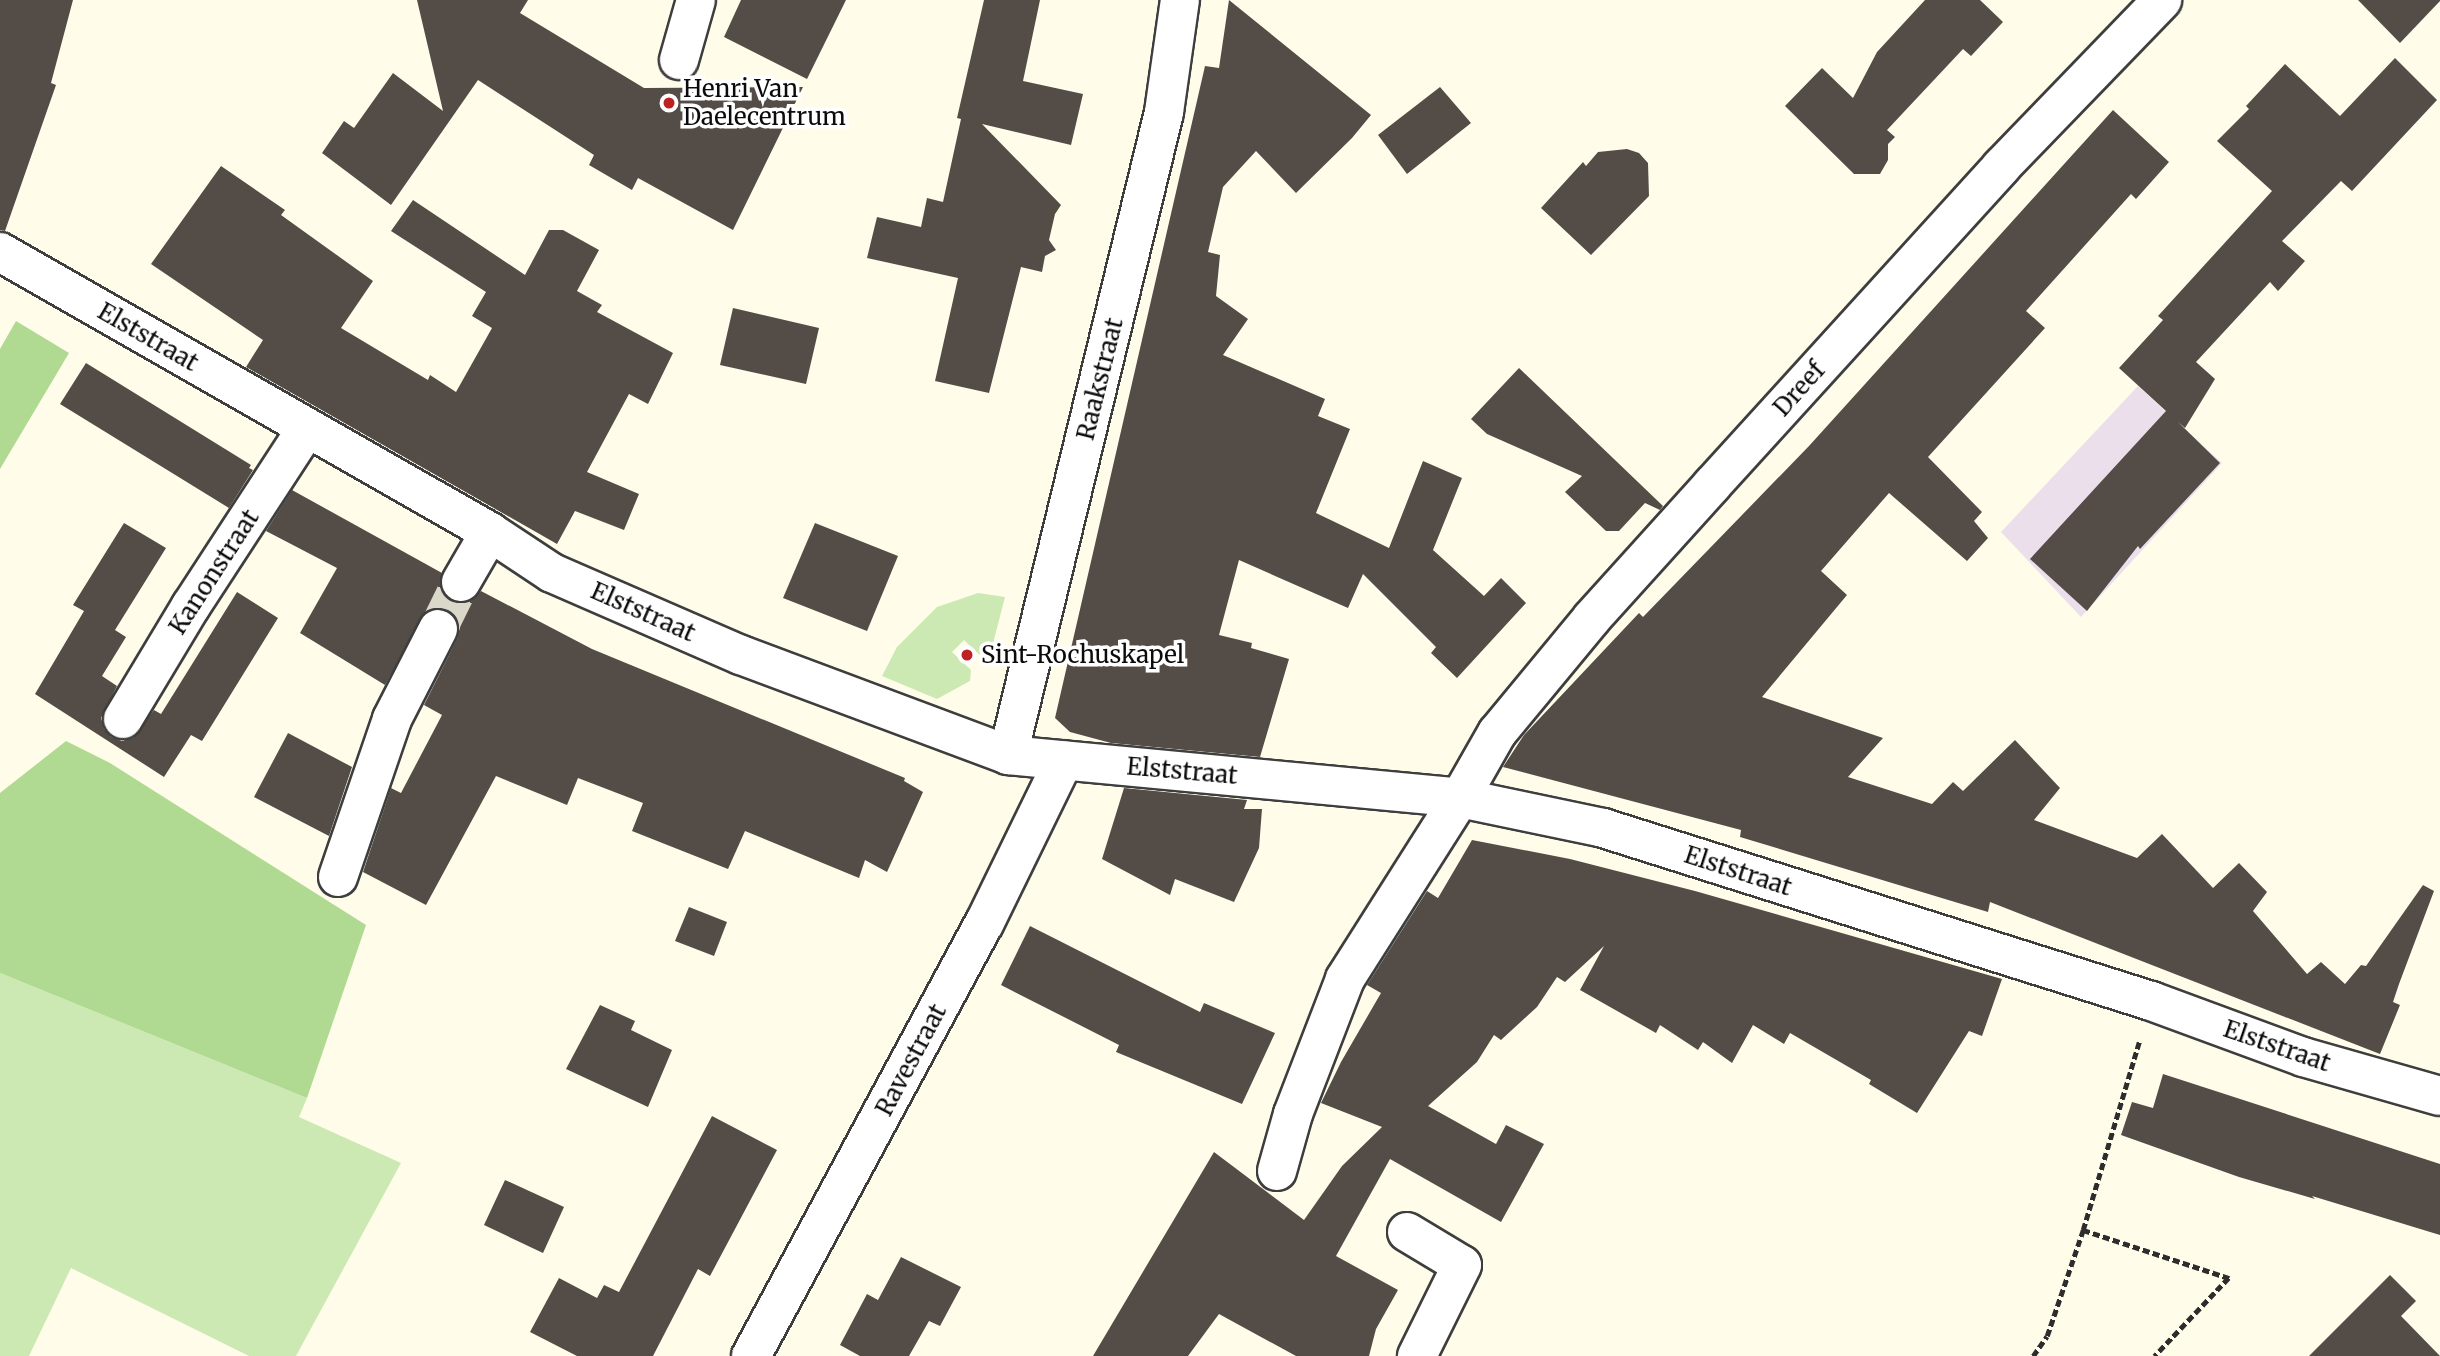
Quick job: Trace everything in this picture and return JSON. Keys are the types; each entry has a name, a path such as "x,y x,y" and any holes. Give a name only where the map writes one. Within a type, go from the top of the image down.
{"street":[{"path":"679,60 696,0"},
{"name":"Raakstraat","path":"1008,755 1164,112 1180,0"},
{"name":"Dreef","path":"1277,1171 1293,1114 1345,979 1460,798 1496,733 1592,618 2001,167 2162,0"},
{"name":"Elststraat","path":"0,252 490,532 552,573 716,645 1008,755 1460,798 1603,828 2151,1001 2303,1057 2440,1096"},
{"name":"Kanonstraat","path":"123,719 191,606 307,428"},
{"path":"461,582 490,532"},
{"path":"338,877 392,719 438,629"},
{"name":"Ravestraat","path":"751,1356 984,923 1064,760"},
{"path":"1407,1232 1462,1265 1417,1356"}],"path":[{"path":"2034,1356 2047,1336 2083,1230 2151,1001"},
{"path":"2083,1230 2229,1279 2155,1356"}],"shaded area":[{"path":"2138,386 2222,463 2081,617 2001,532"}],"green space":[{"path":"16,321 69,353 0,469 0,349"},
{"path":"978,593 1005,597 989,659 983,658 964,640 952,652 971,670 970,681 937,699 882,676 897,647 937,607"},
{"path":"66,741 110,763 366,925 307,1098 0,973 0,793"},
{"path":"0,973 307,1098 299,1117 401,1163 296,1356 249,1356 71,1268 29,1356 0,1356"}],"building":[{"path":"0,0 73,0 51,83 56,85 5,231 0,230"},
{"name":"Henri Van Daelecentrum","path":"417,0 528,0 520,13 644,88 803,87 733,230 638,178 632,190 589,165 594,155 478,80 391,205 322,153 344,121 354,128 393,73 443,111"},
{"path":"741,0 846,0 807,79 724,37"},
{"path":"984,0 1040,0 1023,81 1083,94 1071,145 982,124 1061,205 1055,214 1049,240 1056,250 1045,256 1042,272 1021,267 989,393 935,381 958,278 867,258 877,217 921,227 927,198 943,202 961,119 957,118"},
{"path":"1229,0 1371,115 1352,138 1296,193 1256,151 1223,187 1208,252 1220,255 1216,296 1248,319 1223,355 1325,399 1318,416 1350,429 1316,513 1389,548 1423,461 1462,478 1433,550 1484,596 1501,578 1526,603 1457,678 1431,653 1436,647 1363,574 1348,608 1239,560 1219,635 1252,643 1251,648 1289,659 1260,757 1111,743 1070,732 1055,718 1205,66 1219,68"},
{"path":"1925,0 1980,0 2003,22 1971,56 1963,49 1887,130 1895,137 1888,144 1888,160 1880,174 1854,174 1785,106 1822,68 1853,98 1877,52"},
{"path":"2358,0 2440,0 2440,1 2400,43"},
{"path":"2395,58 2437,100 2352,191 2341,181 2282,241 2305,261 2278,291 2270,282 2196,362 2215,379 2185,428 2178,422 2220,463 2140,549 2138,546 2087,611 2030,559 2166,411 2119,368 2163,320 2158,316 2272,191 2217,141 2249,109 2246,106 2285,64 2340,116"},
{"path":"1440,87 1471,123 1407,174 1378,135"},
{"path":"2113,110 2169,162 2136,199 2131,194 2026,311 2045,328 1928,457 1982,512 1974,521 1988,538 1967,561 1889,493 1821,571 1847,595 1762,697 1883,738 1848,777 1932,804 1953,782 1963,791 2015,740 2060,788 2034,820 2137,858 2162,834 2213,888 2239,863 2267,892 2253,911 2307,974 2321,962 2345,984 2361,965 2366,966 2423,885 2434,891 2393,1002 2400,1005 2380,1054 1990,902 1988,912 1740,837 1741,830 1503,767 1524,735 1639,613 1643,617 1809,446"},
{"path":"1627,149 1639,153 1648,163 1649,196 1591,255 1541,208 1583,162 1586,166 1598,152"},
{"path":"221,166 285,210 281,215 373,281 341,328 428,380 430,375 456,392 492,328 472,316 486,292 391,231 413,200 525,275 549,230 563,230 599,250 577,291 602,305 597,312 673,353 648,404 629,394 587,472 639,494 624,530 575,511 557,544 246,367 263,340 151,264"},
{"path":"733,308 819,328 806,384 720,365"},
{"path":"86,363 251,465 249,468 253,470 229,508 60,404"},
{"path":"1519,368 1663,506 1660,510 1645,503 1619,531 1606,531 1565,492 1582,476 1487,434 1471,419"},
{"path":"292,490 442,573 442,592 451,601 460,604 471,601 481,591 592,649 905,778 904,781 923,792 887,872 865,860 859,878 745,831 728,869 632,831 643,803 578,778 567,805 496,776 426,905 363,872 391,788 401,793 442,715 424,705 457,639 460,627 456,617 447,609 436,607 426,611 385,685 300,633 337,568 266,531"},
{"path":"124,523 166,548 115,630 126,637 102,676 117,686 101,718 104,729 111,737 122,741 133,738 154,710 161,714 237,592 278,618 202,741 191,735 164,777 35,694 84,611 73,605"},
{"path":"815,523 898,556 867,631 783,598"},
{"path":"288,733 352,767 329,836 254,797"},
{"path":"1124,788 1247,800 1244,809 1262,809 1259,848 1234,902 1175,879 1170,895 1102,859"},
{"path":"1472,840 1570,859 1695,891 2002,979 1982,1036 1969,1031 1917,1113 1869,1084 1871,1080 1790,1033 1784,1044 1753,1025 1732,1063 1703,1042 1698,1050 1660,1025 1656,1033 1580,990 1604,946 1565,982 1557,977 1537,1007 1501,1040 1494,1035 1477,1062 1428,1106 1496,1144 1506,1125 1544,1144 1501,1222 1390,1159 1336,1256 1398,1290 1376,1329 1369,1356 1296,1356 1219,1314 1188,1356 1093,1356 1214,1152 1304,1220 1342,1166 1382,1127 1321,1103 1381,993 1367,985 1427,891 1438,898"},
{"path":"689,907 727,922 714,956 675,941"},
{"path":"1030,926 1200,1012 1204,1003 1275,1033 1242,1104 1116,1052 1119,1045 1001,985"},
{"path":"600,1005 635,1021 631,1030 672,1050 648,1107 566,1069"},
{"path":"2163,1074 2440,1164 2440,1235 2239,1177 2121,1135 2132,1102 2153,1108"},
{"path":"712,1116 777,1150 710,1276 698,1269 653,1356 577,1356 530,1332 559,1278 597,1298 604,1285 619,1292"},
{"path":"505,1180 564,1207 543,1253 484,1225"},
{"path":"901,1257 961,1287 940,1326 929,1321 909,1356 860,1356 840,1345 867,1294 878,1300"},
{"path":"2390,1275 2416,1301 2401,1316 2440,1356 2309,1356"}],"tunnel":[{"path":"438,629 461,582"}],"place":[{"name":"Henri Van Daelecentrum","path":"669,103"},
{"name":"Sint-Rochuskapel","path":"967,655"}]}
